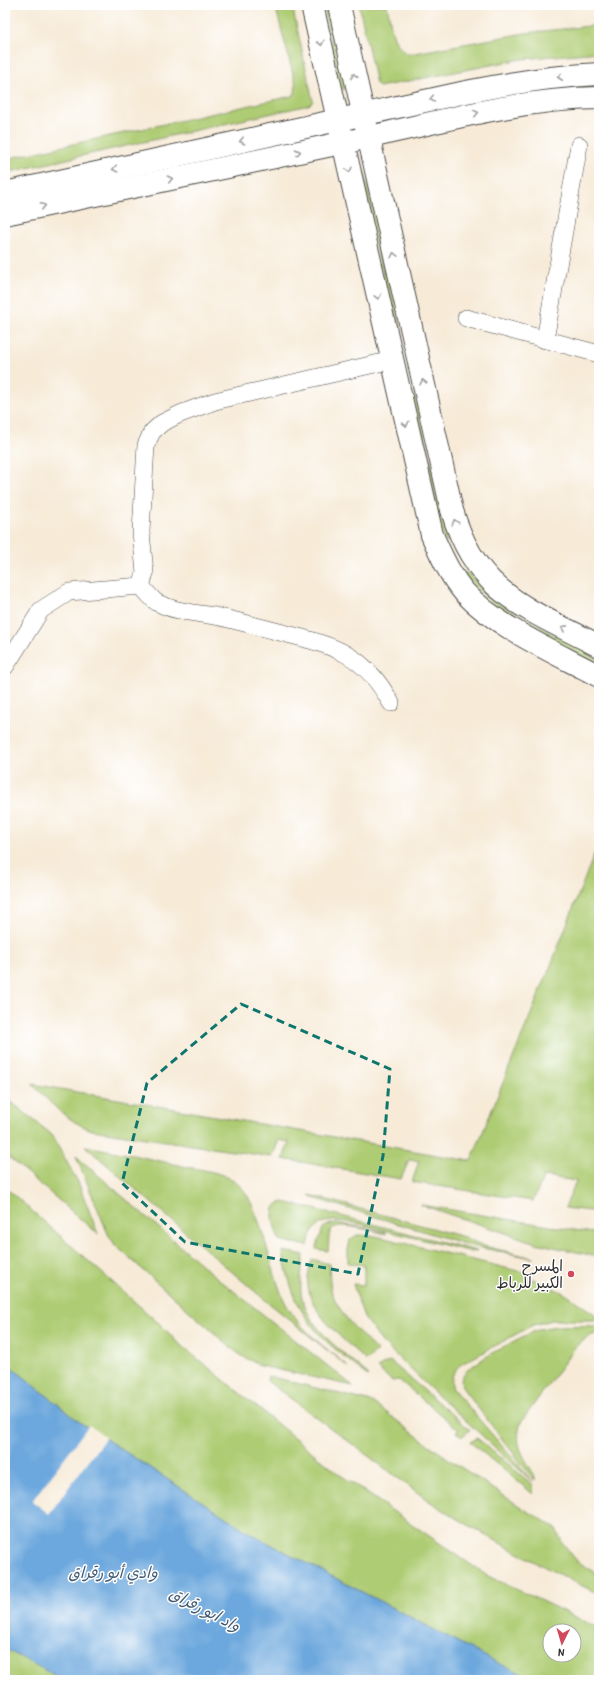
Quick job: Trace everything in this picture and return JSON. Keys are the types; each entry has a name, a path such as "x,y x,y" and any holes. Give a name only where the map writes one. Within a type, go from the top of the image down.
{"street":[{"path":"312,5 432,535 444,561 465,592 481,608 500,622 599,676"},
{"path":"339,5 367,137 457,529 465,547 477,566 492,583 527,609 599,646"},
{"path":"5,193 338,119 515,82 565,76 599,74"},
{"path":"5,214 495,109 549,101 599,98"},
{"path":"545,340 579,145"},
{"path":"466,318 599,354"},
{"path":"141,586 145,573 141,532 142,487 146,445 152,432 162,423 180,414 215,401 392,360"},
{"path":"444,561 465,547"},
{"path":"5,667 41,610 69,592 141,586"},
{"path":"141,586 157,603 184,612 241,622 324,643 338,649 364,666 374,677 391,703"}],"highlighted area":[{"path":"241,1004 390,1069 383,1156 358,1274 185,1242 122,1183 147,1083"}],"green space":[{"path":"275,5 292,5 313,101 309,105 5,173 5,159 292,96 295,93 296,85"},
{"path":"323,5 328,5 346,86 344,90 341,88"},
{"path":"359,5 387,5 395,40 403,51 409,54 525,33 599,25 599,52 521,59 379,87 376,84"},
{"path":"599,83 599,89 378,126 374,122 492,95"},
{"path":"359,168 364,171 402,336 399,339 397,339"},
{"path":"412,396 416,397 443,518 449,538 448,542 444,540"},
{"path":"465,572 508,609 599,659 599,666 495,607 465,576"},
{"path":"599,842 599,1212 565,1208 576,1181 544,1176 533,1201 412,1182 419,1161 409,1160 401,1179 283,1159 289,1142 279,1140 272,1157 92,1130 74,1122 52,1105 32,1084 471,1161 553,960"},
{"path":"5,1097 51,1134 78,1182 98,1234 5,1154"},
{"path":"85,1146 212,1172 225,1176 236,1182 245,1191 259,1221 280,1291 286,1304 298,1322 322,1346 259,1295"},
{"path":"76,1156 211,1273 353,1386 261,1366 242,1356 231,1348 115,1245 108,1234"},
{"path":"5,1187 163,1327 177,1342 339,1474 486,1575 599,1628 599,1680 535,1680 496,1662 253,1535 81,1423 5,1362"},
{"path":"310,1195 464,1237 484,1246 533,1258 472,1246 310,1197"},
{"path":"283,1202 477,1251 472,1252 355,1223 338,1221 326,1222 317,1227 311,1234 308,1246 279,1240 273,1213 276,1205"},
{"path":"421,1205 599,1234 599,1257 536,1243"},
{"path":"337,1223 386,1232 386,1234 348,1226 335,1227 330,1232 328,1251 316,1249 323,1228 330,1224"},
{"path":"357,1235 376,1236 526,1273 531,1278 564,1293 599,1317 599,1320 552,1320 533,1325 460,1365 453,1373 453,1389 533,1482 433,1391 382,1342 364,1318 353,1284 364,1285 364,1265 348,1263 350,1240"},
{"path":"283,1251 304,1255 301,1292 304,1304 310,1316 318,1328 369,1375 368,1376 335,1349 310,1324 293,1293 287,1274"},
{"path":"312,1259 329,1264 330,1283 334,1298 350,1323 377,1351 366,1361 340,1337 316,1307 308,1286 308,1276"},
{"path":"555,1326 599,1326 599,1332 586,1338 576,1346 521,1422 518,1434 519,1445 533,1473 535,1481 464,1390 461,1379 468,1370 487,1356 534,1331"},
{"path":"390,1361 470,1430 461,1437 456,1432 459,1430 399,1380 392,1381 377,1368"},
{"path":"268,1376 368,1401 378,1406 456,1464 527,1511 555,1527 562,1542 576,1560 599,1574 599,1594 513,1550 429,1501 267,1381"},
{"path":"477,1438 533,1485 533,1494 470,1442"},
{"path":"5,1649 12,1652 64,1680 5,1680"}],"water":[{"name":"وادي أبو رقراق","path":"5,1362 81,1423 253,1535 496,1662 535,1680 64,1680 5,1649"}],"pier":[{"path":"89,1425 106,1437 49,1514 32,1501"}],"place":[{"name":"المسرح الكبير للرباط","path":"571,1274"}],"water label":[{"name":"واد ابو رقراق","path":"205,1609"}]}
